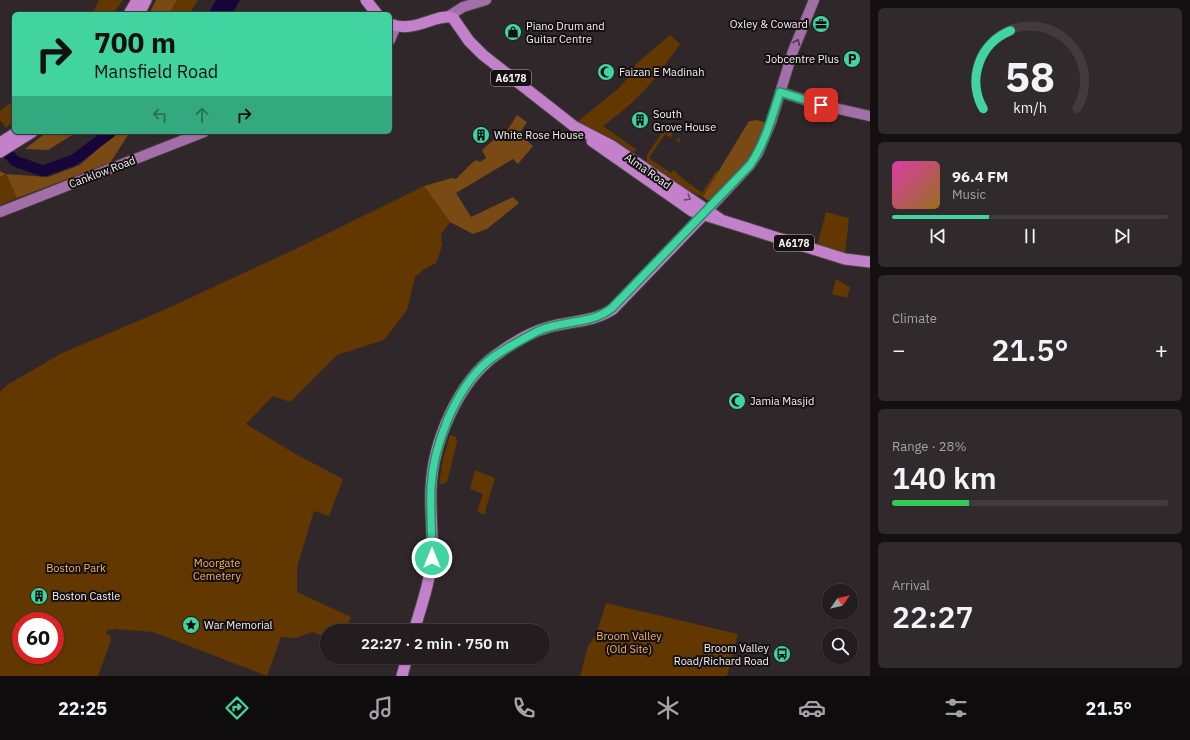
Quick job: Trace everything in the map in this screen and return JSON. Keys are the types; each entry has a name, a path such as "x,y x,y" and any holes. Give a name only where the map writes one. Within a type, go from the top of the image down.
{"main road":[{"path":"130,12 137,0"},
{"path":"140,12 146,0"},
{"path":"366,0 375,12"},
{"path":"393,25 415,26 452,18"},
{"name":"Alma Road","path":"452,18 469,41 483,55 575,127 580,133 679,203 692,211 706,213"},
{"name":"Alma Road","path":"575,127 604,141 635,161 706,213"},
{"path":"0,152 10,139 26,134"},
{"name":"A6178","path":"604,141 614,153 615,158"},
{"name":"A6178","path":"635,161 636,169 654,185"},
{"path":"679,203 688,221 686,234"},
{"path":"416,624 432,558 431,488 436,455 444,430 465,390 488,361 513,344 548,327 591,319 606,314 706,213"},
{"name":"A6178","path":"706,213 720,219 845,259 870,262"},
{"path":"402,676 405,664"}],"street":[{"path":"452,18 470,6 486,0"},
{"path":"706,213 750,165 758,153 770,122 793,51 814,0"},
{"path":"780,92 821,105 870,116"},
{"name":"Canklow Road","path":"0,212 199,134"}],"green space":[{"path":"99,0 123,0 114,12 93,12"},
{"path":"177,0 198,0 190,12 170,12"},
{"path":"670,35 680,44 671,57 636,99 603,126 637,150 633,152 615,140 577,122 619,88 631,74 630,73 636,64"},
{"path":"12,102 12,123 6,128 0,120 0,111"},
{"path":"665,128 673,134 671,137 674,139 665,134 649,158 671,173 673,170 678,173 677,174 702,193 716,171 718,173 703,197 683,188 647,162 647,155"},
{"path":"679,136 680,143 676,141"},
{"path":"6,174 17,198 0,205 0,177"},
{"path":"424,186 450,222 441,234 442,246 436,263 423,270 415,277 407,310 384,340 337,355 290,402 273,396 246,424 292,452 343,479 329,516 314,511 297,567 297,592 351,617 348,624 320,624 320,635 313,632 296,638 281,637 267,676 153,632 116,629 108,630 106,634 110,635 111,640 98,676 0,676 0,392 7,385 62,353 164,310 302,246"},
{"path":"826,212 849,218 845,254 817,246"},
{"path":"836,279 850,287 847,298 832,294"},
{"path":"450,435 456,437 457,442 447,482 439,485 443,459"},
{"path":"475,470 495,478 484,515 477,511 483,494 470,489"},
{"name":"Broom Valley (Old Site)","path":"606,603 738,634 727,676 580,676 588,646 596,635"}],"shaded area":[{"path":"156,0 177,0 170,12 150,12"},
{"path":"216,0 240,0 233,12 209,12"},
{"path":"517,115 527,122 519,134 533,146 518,164 513,159 456,193 471,217 513,197 519,203 487,229 473,234 450,222 424,186 452,178 456,179 473,162 477,160 480,162 486,158 482,150 499,135 503,137"},
{"path":"757,120 767,123 748,163 712,200 707,200 703,197 749,121"},
{"path":"44,134 74,134 48,150 25,149"},
{"path":"115,134 129,134 110,163 17,198 6,174 48,177 80,165"},
{"path":"0,171 6,174 0,177"}],"waterway":[{"path":"0,145 15,161 43,171 74,160 108,134"}],"place":[{"name":"Oxley & Coward","path":"821,24"},
{"name":"Piano Drum and Guitar Centre","path":"513,32"},
{"name":"Jobcentre Plus","path":"852,59"},
{"name":"Faizan E Madinah","path":"606,72"},
{"name":"South Grove House","path":"640,120"},
{"name":"White Rose House","path":"481,135"},
{"name":"Jamia Masjid","path":"737,401"},
{"name":"Boston Castle","path":"39,596"},
{"name":"War Memorial","path":"191,625"},
{"name":"Broom Valley Road/Richard Road","path":"782,654"}],"route":[{"path":"432,558 431,488 436,455 444,430 454,408 480,369 497,354 538,331 548,327 591,319 606,314 669,252 750,165 758,153 780,92 821,105"}],"park label":[{"name":"Boston Park","path":"76,568"},
{"name":"Moorgate Cemetery","path":"217,569"}]}
